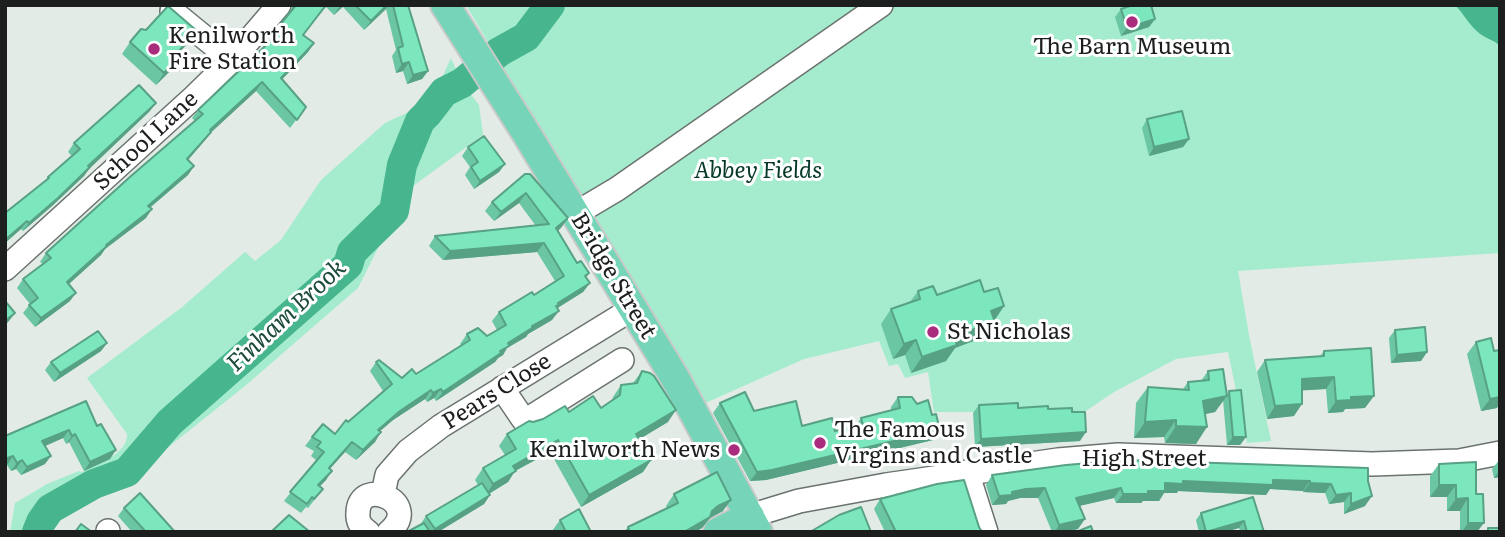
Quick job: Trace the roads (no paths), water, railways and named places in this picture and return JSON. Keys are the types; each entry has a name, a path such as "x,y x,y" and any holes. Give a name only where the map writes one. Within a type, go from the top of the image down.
{"main road":[{"name":"Bridge Street","path":"445,5 676,378 754,524"},
{"path":"718,532 754,524"}],"street":[{"name":"School Lane","path":"5,268 147,141 232,60 279,5"},
{"path":"585,208 617,189 881,5"},
{"path":"169,8 232,60"},
{"name":"Pears Close","path":"383,494 387,475 408,452 441,426 632,309"},
{"path":"502,388 523,419 528,419 622,360"},
{"name":"High Street","path":"754,524 799,501 899,482 1118,454 1372,464 1460,461 1500,453"},
{"path":"967,472 986,532"},
{"path":"368,532 360,524 358,508 362,500 377,493 391,498 398,509 397,522 388,532"}],"waterway":[{"name":"Finham Brook","path":"37,532 50,509 94,484 127,472 170,422 348,265 352,252 394,211 402,165 420,121 444,92 462,83 499,52 526,37 550,5"}],"place":[{"name":"The Barn Museum","path":"1132,22"},
{"name":"Kenilworth Fire Station","path":"154,49"},
{"name":"St Nicholas","path":"933,332"},
{"name":"The Famous Virgins and Castle","path":"820,443"},
{"name":"Kenilworth News","path":"734,450"}],"park label":[{"name":"Abbey Fields","path":"758,171"}]}
